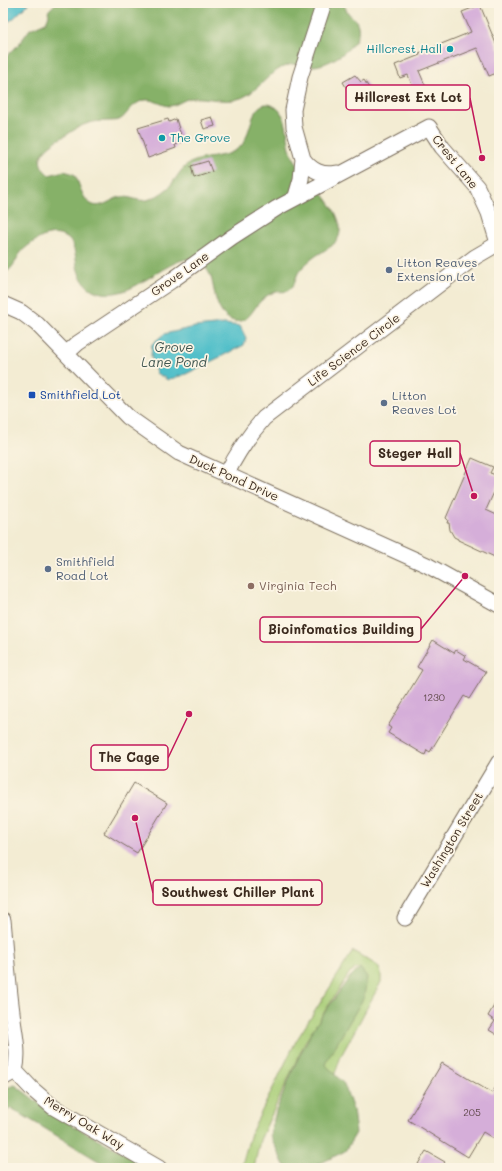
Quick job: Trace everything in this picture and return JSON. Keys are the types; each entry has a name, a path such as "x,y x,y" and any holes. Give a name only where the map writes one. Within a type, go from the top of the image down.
{"street":[{"path":"296,196 301,179 303,159 294,127 293,110 300,77 324,3"},
{"name":"Crest Lane","path":"342,172 428,128 442,147 477,187 489,213 498,243"},
{"path":"303,159 311,168 321,174 342,172"},
{"name":"Grove Lane","path":"67,353 78,343 171,281 232,237 296,196 342,172"},
{"name":"Life Science Circle","path":"226,475 253,430 264,418 475,257 498,243"},
{"name":"Duck Pond Drive","path":"3,304 21,312 37,324 128,417 179,453 427,565 499,605"},
{"name":"Washington Street","path":"405,918 499,762"},
{"path":"3,920 17,1054 17,1063 9,1075"},
{"name":"Merry Oak Way","path":"9,1075 27,1085 53,1107 159,1168"}],"green space":[{"path":"56,3 343,3 348,13 357,22 358,33 350,47 336,58 320,65 313,66 292,64 281,68 274,72 250,94 234,100 194,98 169,106 151,100 145,100 132,107 119,120 93,122 78,128 49,146 41,156 40,162 49,175 64,171 74,174 85,198 91,204 99,206 121,197 147,200 157,196 167,189 183,168 190,163 235,151 244,143 257,109 261,105 267,104 273,106 279,110 283,116 287,128 290,148 295,160 323,194 336,213 340,231 334,244 313,258 300,270 292,287 285,291 271,293 259,303 246,319 242,321 231,320 226,317 216,301 211,277 208,271 201,263 192,259 185,259 176,262 137,285 120,292 98,292 87,286 79,274 74,249 70,241 66,237 56,234 42,237 28,246 19,255 13,266 3,275 3,60 19,44 30,29 46,22 49,15 48,11"},
{"path":"353,951 378,966 381,973 381,982 341,1056 331,1085 316,1140 317,1168 302,1168 311,1106 327,1057 362,972 357,968 350,972 305,1042 260,1140 254,1168 241,1168 251,1133 296,1041"},
{"path":"360,968 367,977 364,997 325,1064 344,1084 353,1110 356,1133 345,1151 311,1168 290,1168 284,1165 270,1135 276,1111 295,1065 313,1029 349,978"},
{"path":"15,1085 57,1117 152,1168 110,1168 11,1108 3,1114 3,1089"}],"water":[{"path":"3,3 29,3 13,19 3,24"},
{"name":"Grove Lane Pond","path":"224,324 240,326 246,338 244,345 186,374 168,380 156,373 151,356 152,344 164,334 195,327"}],"building":[{"name":"Hillcrest Hall","path":"480,5 499,51 499,72 489,76 477,48 419,71 428,92 417,97 408,75 400,78 395,65 420,55 419,53 471,32 462,12"},
{"path":"355,75 361,82 364,80 369,88 366,90 367,92 361,96 363,100 356,104 343,82"},
{"path":"212,117 215,126 204,129 201,120"},
{"name":"The Grove","path":"168,119 169,122 176,119 183,142 175,145 176,148 148,158 138,128"},
{"path":"208,161 212,172 194,178 191,166"},
{"path":"472,458 493,467 490,473 499,476 499,481 486,510 499,516 499,559 458,540 454,537 450,530 449,523 447,523 448,520 446,518"},
{"path":"433,640 454,653 456,650 466,656 464,659 486,672 469,699 464,696 430,752 427,750 425,755 388,733 391,728 388,726 422,670 417,667"},
{"path":"134,783 167,803 137,853 104,833"},
{"path":"499,997 499,1036 489,1030 495,1021 488,1016"},
{"path":"442,1063 492,1093 499,1082 499,1142 483,1132 468,1157 408,1120"},
{"path":"426,1151 445,1162 441,1168 424,1168 418,1164"}],"place":[{"name":"Hillcrest Hall","path":"450,49"},
{"name":"The Grove","path":"162,138"},
{"name":"Hillcrest Ext Lot","path":"482,158"},
{"name":"Litton Reaves Extension Lot","path":"389,270"},
{"name":"Smithfield Lot","path":"32,395"},
{"name":"Litton Reaves Lot","path":"384,403"},
{"name":"Steger Hall","path":"474,496"},
{"name":"Smithfield Road Lot","path":"48,569"},
{"name":"Bioinfomatics Building","path":"465,576"},
{"name":"Virginia Tech","path":"251,586"},
{"name":"The Cage","path":"189,714"},
{"name":"Southwest Chiller Plant","path":"135,818"}]}
